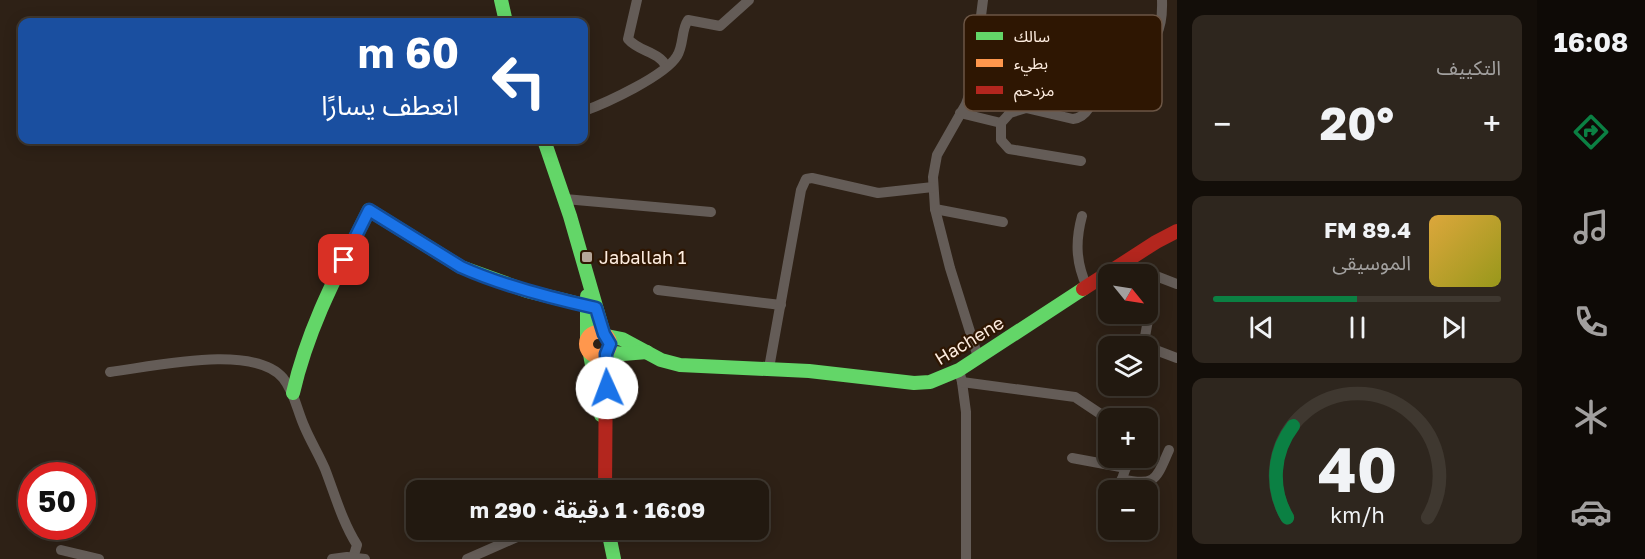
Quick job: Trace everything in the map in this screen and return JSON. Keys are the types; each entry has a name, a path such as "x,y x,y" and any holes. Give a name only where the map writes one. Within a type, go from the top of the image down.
{"street":[{"path":"501,0 505,18"},
{"path":"637,0 628,39 634,45 660,58 666,66"},
{"path":"588,109 619,96 666,66 677,56 684,26 688,20 720,26 749,0"},
{"path":"981,15 983,0"},
{"path":"1160,15 1162,0"},
{"path":"964,107 937,155 933,187 934,209 978,357"},
{"path":"1016,111 1010,113 1000,123 1001,140 1008,149 1081,160"},
{"path":"1039,111 1073,119 1084,116 1086,111"},
{"path":"960,113 1000,123"},
{"path":"545,144 565,199 588,284 591,307 586,347 590,354 604,429"},
{"path":"769,368 801,190 806,179 812,178 878,193 933,187"},
{"path":"565,199 711,212"},
{"path":"934,209 1003,222"},
{"path":"293,393 317,312 369,210 476,274 591,307 610,344 606,353 607,401 604,429 606,480"},
{"path":"1082,216 1076,249 1081,273 1087,287"},
{"name":"Hachene","path":"1121,264 1177,231"},
{"path":"1158,277 1177,284"},
{"name":"Hachene","path":"605,335 631,342 662,360 680,365 769,368 914,383 930,382 961,376 978,357 1098,280"},
{"path":"658,290 781,305"},
{"path":"1147,324 1144,342 1153,349 1177,358"},
{"path":"587,339 592,334 605,335"},
{"path":"590,354 601,356 606,353 623,354 647,351"},
{"path":"110,372 191,361 244,361 286,371 298,370"},
{"path":"265,366 279,374 293,393 301,420 325,468 341,515 357,545 359,558 332,559"},
{"path":"966,559 966,412 961,376 1075,397 1098,412"},
{"path":"1125,468 1122,479 1139,483 1150,482 1157,477 1169,450"},
{"path":"1072,458 1098,460"},
{"path":"466,559 510,540"},
{"path":"610,540 614,559"},
{"path":"357,545 373,559"},
{"path":"71,557 99,559"}],"traffic: fast":[{"path":"501,0 505,18"},
{"path":"545,144 570,216 604,334"},
{"path":"293,393 316,322 369,210 461,267 527,291 596,308"},
{"path":"607,336 622,339 661,360 680,365 809,371 914,383 930,382 959,370 1083,289"},
{"path":"587,296 587,339"},
{"path":"607,352 623,354 647,352"},
{"path":"590,354 601,415"},
{"path":"610,540 614,559"}],"traffic: slow":[{"path":"598,332 603,333 609,339 610,344 609,349 603,355 598,356 593,355 587,349 586,344 587,339 593,333 598,332"}],"traffic: jam":[{"path":"1083,289 1177,231"},
{"path":"605,480 606,354"}],"place":[{"name":"Jaballah 1","path":"587,257"}],"route":[{"path":"344,260 369,210 476,274 596,308 604,334 610,344 606,354 607,388"}]}
